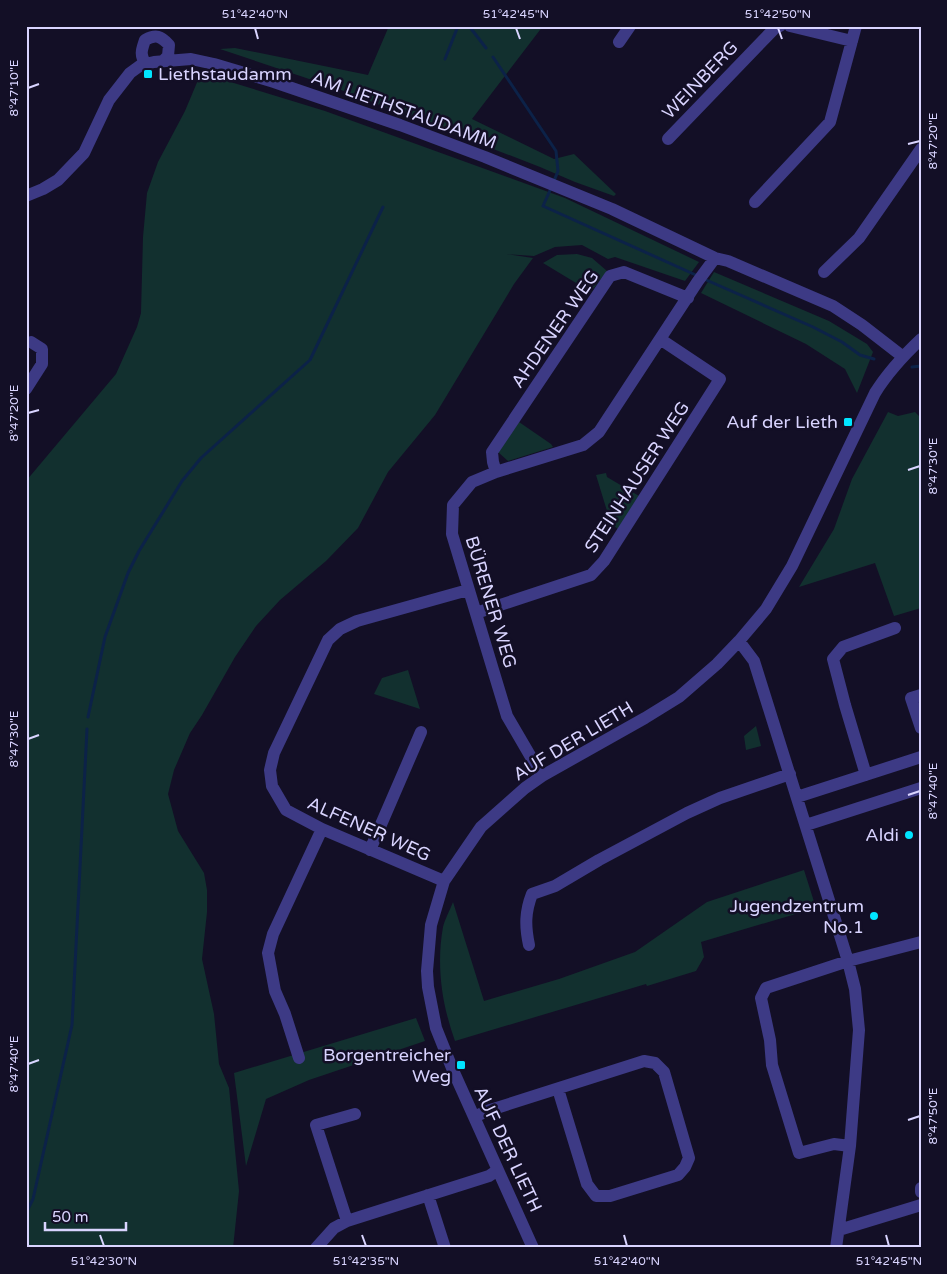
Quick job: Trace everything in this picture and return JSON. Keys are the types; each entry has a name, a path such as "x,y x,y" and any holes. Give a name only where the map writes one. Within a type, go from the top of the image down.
{"street":[{"path":"619,42 630,26"},
{"name":"WEINBERG","path":"668,138 774,29 780,26"},
{"path":"790,26 852,41"},
{"path":"755,202 830,122 856,26"},
{"path":"26,196 58,180 84,153 109,100 130,74 146,64 164,60 168,56 169,45 162,37 153,36 145,40 141,51 142,59 146,64"},
{"name":"AM LIETHSTAUDAMM","path":"164,60 191,60 214,64 274,82 400,125 612,209 715,258"},
{"path":"824,272 859,238 921,149"},
{"path":"715,258 728,261 833,306 868,329 902,356"},
{"name":"BÜRENER WEG","path":"542,776 507,716 452,534 452,505 472,482 496,472 583,445 599,432 715,258"},
{"name":"AHDENER WEG","path":"496,472 492,452 610,276 624,272 688,298"},
{"name":"STEINHAUSER WEG","path":"476,613 591,575 604,561 720,379 660,339"},
{"name":"AUF DER LIETH","path":"533,1248 436,1028 428,987 427,971 431,925 444,881 480,827 525,788 542,776 679,697 739,642 766,609 792,566 875,394 902,356 921,339"},
{"path":"26,389 42,364 42,349 31,342"},
{"name":"ALFENER WEG","path":"444,881 322,829 286,810 272,786 270,770 274,753 328,640 340,628 358,621 468,590"},
{"path":"866,774 833,659 843,647 895,628"},
{"path":"739,642 754,661 848,961 855,989 859,1030 850,1146 840,1230 836,1248"},
{"path":"921,695 911,698 921,728"},
{"path":"370,850 421,732"},
{"path":"797,797 921,757"},
{"path":"529,945 525,927 526,908 532,894 556,886 599,860 707,803 790,774"},
{"path":"806,825 921,788"},
{"path":"299,1058 285,1014 275,992 268,953 273,934 322,829"},
{"path":"850,1146 834,1144 799,1153 772,1065 770,1040 761,998 766,988 848,961 921,942"},
{"path":"474,1117 486,1112 644,1061 655,1063 664,1072 689,1158 685,1167 678,1175 610,1196 596,1196 586,1184 558,1089"},
{"path":"347,1221 316,1125 354,1114"},
{"path":"316,1248 334,1228 347,1221 489,1176 498,1170"},
{"path":"428,1195 445,1248"},
{"path":"840,1230 921,1205"}],"green space":[{"path":"389,26 543,26 472,119 554,159 574,154 616,194 614,196 575,182 336,88 220,49 235,48 368,75"},
{"path":"201,73 325,111 565,198 699,262 685,281 615,257 608,259 582,245 555,247 534,256 506,254 533,258 514,284 435,415 388,472 358,528 326,561 280,600 256,626 235,657 190,733 174,770 168,794 178,831 204,873 207,890 207,912 202,959 214,1014 219,1064 229,1088 239,1191 233,1248 26,1248 26,481 116,374 137,327 141,313 143,237 147,193 158,162 185,111"},
{"path":"577,254 592,258 607,271 591,292 543,263 557,255"},
{"path":"714,272 829,321 867,344 873,352 857,393 845,369 806,344 701,293"},
{"path":"888,412 898,416 915,412 921,418 921,608 894,616 875,563 799,587 834,529 852,479"},
{"path":"519,422 553,447 508,461 498,452"},
{"path":"606,473 607,477 639,496 618,529 611,524 596,475"},
{"path":"408,670 420,709 374,694 382,678"},
{"path":"756,726 761,746 746,750 744,736"},
{"path":"804,870 816,908 701,942 704,957 696,971 455,1041 444,999 440,971 443,927 453,902 484,1001 559,979 635,952 707,902"},
{"path":"416,1018 425,1041 309,1080 266,1099 246,1166 234,1073"}],"waterway":[{"path":"445,59 458,26"},
{"path":"469,26 486,48"},
{"path":"493,57 556,151 558,171 554,181"},
{"path":"552,186 543,206 698,276"},
{"path":"88,717 105,637 128,573 139,551 182,481 201,458 310,360 383,207"},
{"path":"704,279 813,327 842,342 860,355 874,359"},
{"path":"912,367 921,366"},
{"path":"26,1213 33,1199 72,1025 87,729"}],"place":[{"name":"Liethstaudamm","path":"148,74"},
{"name":"Auf der Lieth","path":"848,422"},
{"name":"Aldi","path":"909,835"},
{"name":"Jugendzentrum No.1","path":"874,916"},
{"name":"Borgentreicher Weg","path":"461,1065"}]}
